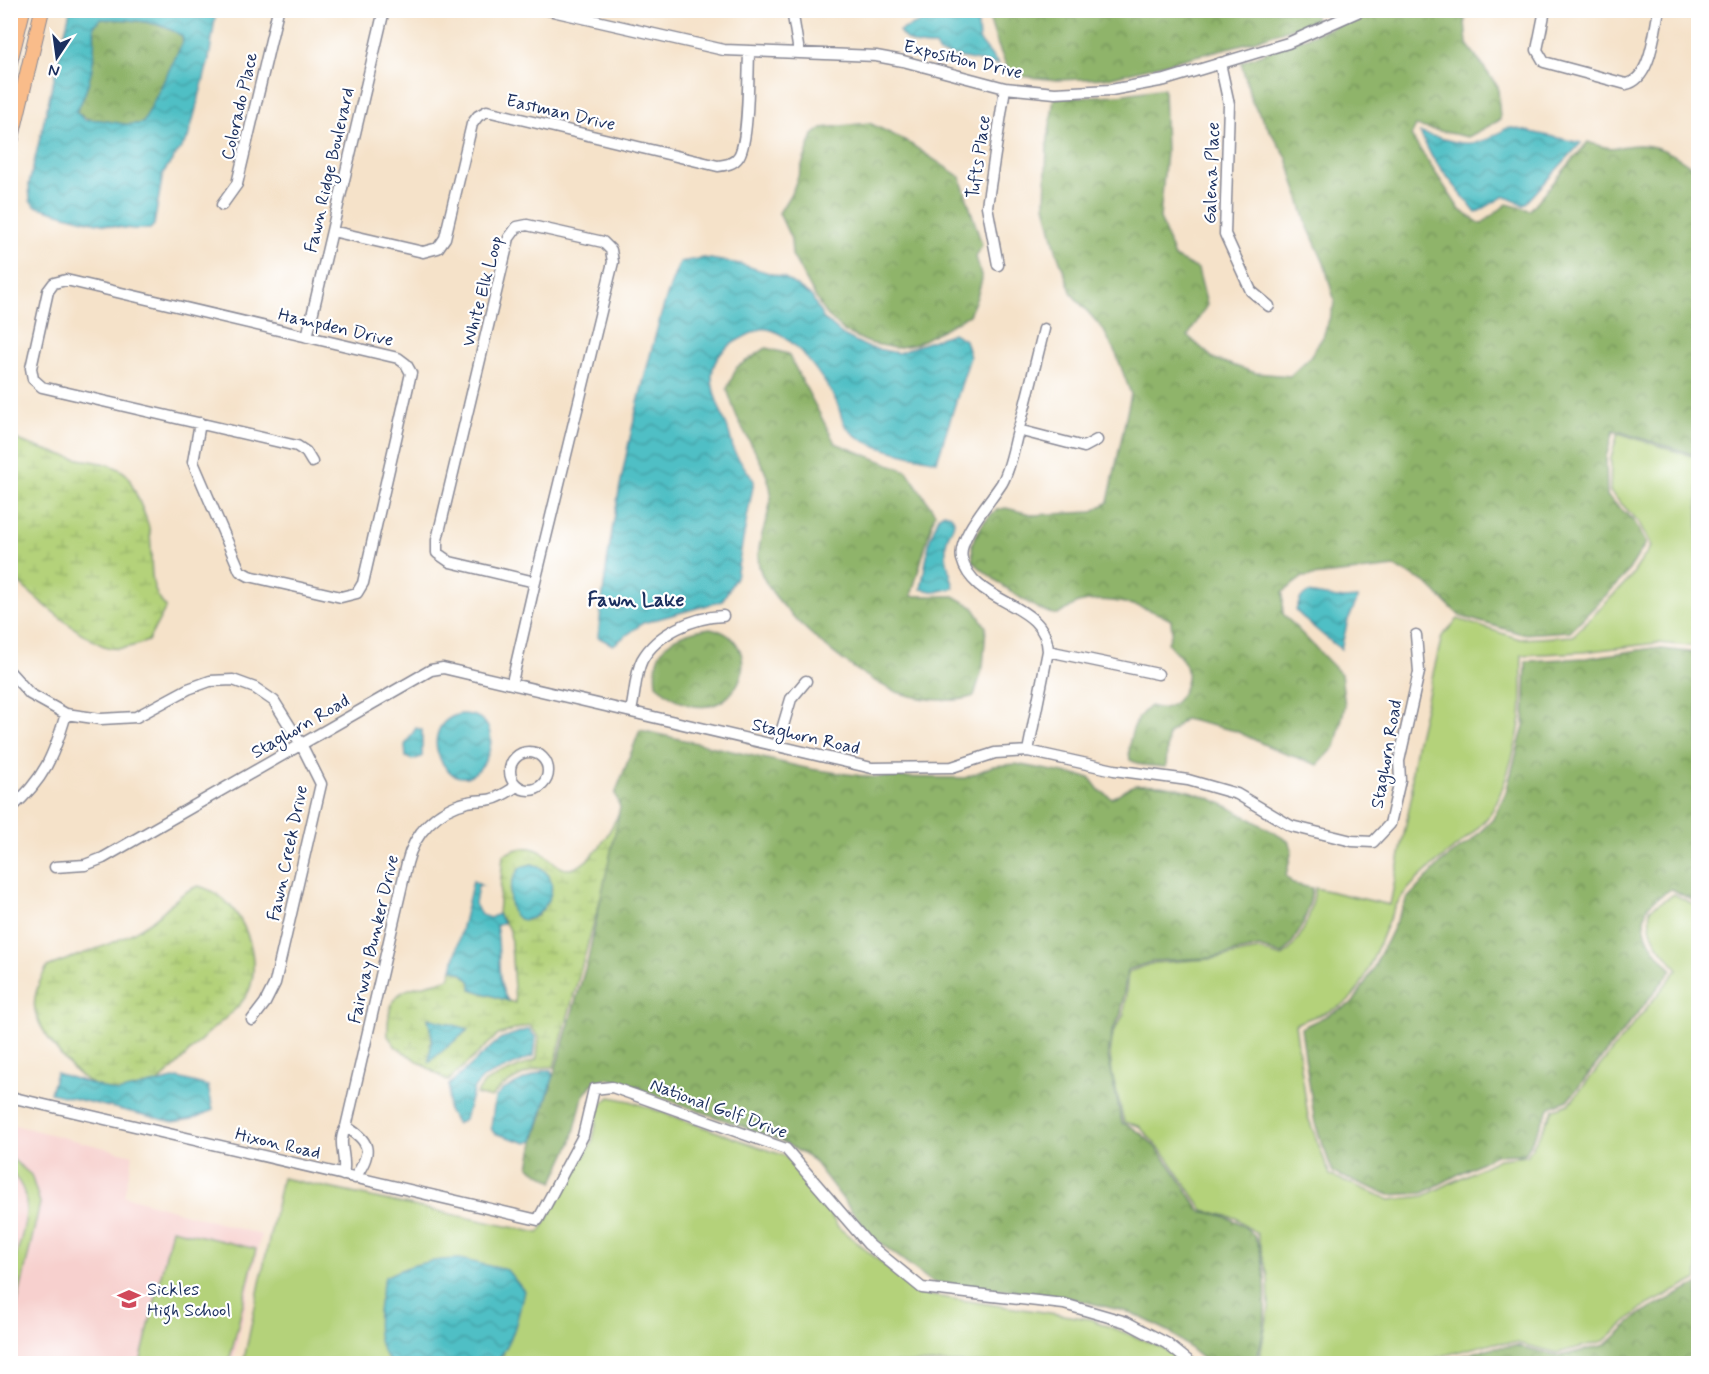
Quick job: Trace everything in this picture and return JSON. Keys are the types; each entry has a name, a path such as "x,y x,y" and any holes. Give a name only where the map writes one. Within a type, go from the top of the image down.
{"main road":[{"path":"10,62 23,10"},
{"path":"10,146 42,10"}],"street":[{"name":"Colorado Place","path":"222,205 237,184 278,10"},
{"name":"Fawn Ridge Boulevard","path":"307,337 384,10"},
{"name":"Exposition Drive","path":"548,10 699,45 749,53 849,53 894,59 1005,88 1055,93 1111,90 1165,80 1318,32 1362,10"},
{"path":"792,10 799,52"},
{"path":"1545,10 1537,50 1544,62 1626,84 1633,83 1643,75 1659,10"},
{"name":"Eastman Drive","path":"332,231 423,252 438,248 445,238 472,124 478,116 487,111 718,166 729,165 739,156 745,134 749,53"},
{"name":"Galena Place","path":"1220,63 1229,104 1225,234 1251,291 1269,306"},
{"name":"Tufts Place","path":"998,265 987,206 1005,88"},
{"name":"White Elk Loop","path":"512,682 613,262 611,250 603,242 527,225 517,227 509,238 438,540 437,553 450,562 535,582"},
{"name":"Hampden Drive","path":"200,423 193,462 240,570 249,576 341,597 357,593 363,583 411,373 406,364 398,358 66,280 54,283 48,291 31,368 33,379 42,387 200,423 297,446 306,452 312,462"},
{"path":"1028,751 1048,651 1047,636 1036,620 982,588 969,575 962,557 964,541 1007,472 1044,329"},
{"path":"1018,430 1084,447 1097,440"},
{"path":"631,711 643,659 676,627 710,616 723,616"},
{"name":"Staghorn Road","path":"55,867 85,865 103,858 438,668 512,682 872,768 952,767 994,753 1028,751 1114,770 1217,786 1237,794 1291,826 1352,841 1373,842 1390,824 1400,780 1399,761 1419,672 1416,635"},
{"path":"1048,651 1158,674"},
{"name":"Fawn Creek Drive","path":"10,672 30,694 66,714 101,719 136,717 188,689 210,681 233,680 255,688 274,701 301,744 321,784 275,983 266,1003 252,1020"},
{"path":"777,746 791,699 806,681"},
{"path":"10,809 34,788 46,768 56,748 66,714"},
{"name":"Fairway Bunker Drive","path":"343,1175 346,1164 340,1143 346,1127 407,863 415,842 432,820 444,812 468,802 490,800 517,786"},
{"name":"National Golf Drive","path":"538,1220 583,1136 594,1089 612,1087 786,1149 868,1244 922,1288 1064,1304 1126,1322 1166,1343 1192,1364"},
{"name":"Hixon Road","path":"10,1097 538,1220"},
{"path":"346,1127 361,1137 368,1148 365,1161 355,1178"}],"shaded area":[{"name":"Sickles High School","path":"10,1124 133,1155 124,1196 261,1235 233,1363 11,1363"}],"green space":[{"path":"1314,10 1316,20 1247,43 1108,78 1057,80 1010,75 987,11"},
{"path":"1375,11 1464,11 1467,44 1498,87 1500,120 1468,137 1416,126 1411,136 1460,210 1481,224 1507,204 1530,210 1588,142 1609,148 1639,145 1655,147 1677,157 1698,171 1698,456 1614,430 1606,457 1607,496 1634,521 1646,543 1625,576 1570,631 1522,634 1460,616 1425,582 1395,567 1303,577 1283,592 1283,614 1341,674 1345,706 1335,747 1318,765 1278,751 1236,731 1184,719 1168,735 1166,767 1142,765 1130,760 1129,745 1135,724 1150,706 1162,708 1175,702 1183,692 1187,678 1185,663 1168,643 1172,632 1171,620 1138,606 1101,600 1078,603 1057,614 1049,613 1027,602 973,561 972,543 984,522 996,510 1006,508 1034,515 1092,512 1108,502 1131,394 1117,356 1103,329 1072,294 1056,250 1045,205 1047,146 1054,98 1119,95 1164,88 1166,152 1160,218 1174,257 1198,269 1207,305 1188,336 1214,359 1256,373 1290,376 1309,358 1323,337 1335,302 1324,263 1307,225 1287,158 1252,102 1241,62"},
{"path":"100,19 132,20 153,24 182,36 183,42 144,123 128,125 108,123 89,119 76,112 88,82 93,59 94,26"},
{"path":"869,123 906,141 960,177 982,245 976,257 982,279 969,315 916,344 896,348 869,343 844,331 824,312 792,255 791,239 779,213 793,190 813,135 822,128"},
{"path":"766,348 788,354 835,443 907,471 935,513 911,596 954,596 973,607 986,627 983,667 974,696 959,700 932,699 907,695 890,689 868,677 821,643 799,623 766,583 758,557 769,511 770,486 763,467 736,415 727,389 737,367"},
{"path":"1618,433 1698,458 1698,647 1657,643 1583,652 1522,655 1520,724 1508,773 1493,809 1468,838 1423,874 1403,895 1389,920 1364,979 1349,1000 1330,1011 1295,1024 1308,1117 1330,1175 1390,1200 1424,1196 1499,1159 1527,1156 1554,1109 1569,1104 1678,969 1661,949 1653,935 1650,928 1650,909 1674,894 1698,907 1698,1279 1642,1308 1604,1341 1558,1353 1517,1343 1492,1343 1426,1360 1427,1363 1256,1363 1259,1361 1269,1308 1268,1276 1257,1234 1236,1218 1203,1210 1167,1157 1139,1126 1124,1122 1110,1055 1113,1033 1124,1014 1128,972 1154,963 1211,959 1259,950 1282,957 1295,943 1305,926 1315,888 1390,905 1412,794 1412,771 1416,745 1442,636 1458,619 1520,639 1573,636 1630,578 1651,546 1638,521 1610,492 1611,458"},
{"path":"10,437 55,453 116,467 128,476 148,524 152,578 159,598 166,607 148,641 121,648 111,648 101,644 59,617 11,576"},
{"path":"710,628 731,638 741,653 742,671 736,688 722,701 704,706 681,702 656,684 657,660 668,643 676,638 686,633"},
{"path":"1653,648 1698,653 1698,903 1671,889 1650,904 1644,924 1650,942 1672,970 1568,1100 1550,1107 1525,1154 1495,1155 1423,1193 1389,1195 1333,1173 1315,1123 1301,1028 1353,1003 1370,975 1407,899 1443,861 1471,841 1493,819 1506,792 1524,726 1526,661 1586,658"},
{"path":"640,730 810,769 870,777 965,778 993,766 1016,764 1090,778 1099,790 1112,798 1136,785 1178,788 1197,793 1235,810 1288,841 1292,849 1286,876 1293,884 1312,888 1303,924 1294,941 1282,955 1259,947 1210,958 1154,961 1127,970 1121,1014 1112,1032 1108,1056 1122,1123 1145,1137 1156,1148 1176,1173 1200,1211 1236,1221 1254,1236 1263,1263 1266,1300 1262,1338 1253,1363 1208,1363 1170,1332 1132,1313 1066,1297 932,1282 871,1236 813,1160 780,1140 608,1078 592,1084 583,1096 572,1141 553,1182 529,1167 534,1142 588,959 620,807 615,794"},
{"path":"619,814 601,897 554,1067 539,1069 520,1076 502,1087 491,1098 476,1094 485,1082 537,1059 539,1037 529,1025 498,1035 448,1081 396,1047 388,1036 391,1005 404,991 449,978 452,969 462,973 471,982 471,989 515,1003 510,930 498,914 503,855 530,848 538,850 559,866 566,869 574,868 597,850","holes":["532,864 546,874 549,886 538,916 526,917 517,914 512,906 511,886 515,876 522,868","428,1019 468,1029 430,1044 432,1037"]},
{"path":"198,886 212,891 235,911 249,939 253,970 251,985 244,999 167,1075 156,1083 124,1092 110,1091 85,1080 53,1045 36,1016 37,989 47,967 138,930 178,897"},
{"path":"610,1097 630,1101 785,1156 810,1180 838,1227 920,1294 1090,1319 1161,1347 1183,1363 494,1363 504,1354 388,1360 392,1363 243,1364 282,1178 539,1233 592,1143 600,1106"},
{"path":"11,1158 31,1175 40,1203 11,1332 10,1284 26,1209 25,1196 20,1184 11,1173"},
{"path":"172,1229 256,1249 229,1363 140,1363"},
{"path":"1698,1284 1698,1363 1437,1363 1494,1347 1518,1346 1560,1356 1606,1345 1640,1314"}],"water":[{"path":"70,11 216,11 209,59 188,138 163,173 154,225 150,229 109,225 35,206 30,201 29,184","holes":["100,19 132,20 153,24 182,36 183,42 143,123 85,120 76,112 91,70 94,26"]},
{"path":"946,11 977,11 979,40 999,65 939,53 935,46 914,44 899,31"},
{"path":"1508,127 1581,143 1524,205 1504,196 1476,213 1432,157 1420,133 1456,142 1475,143 1496,135"},
{"path":"704,258 740,264 785,278 812,297 823,318 843,335 867,347 898,353 953,333 965,340 970,357 937,461 887,450 853,433 842,420 837,403 816,369 794,345 772,330 761,329 727,348 718,357 713,367 713,388 734,451 754,481 736,577 722,601 643,623 613,645 598,637 611,536 638,404 661,316 680,262"},
{"path":"944,513 951,515 954,521 947,539 946,552 954,588 936,592 921,589 930,539 939,516"},
{"path":"1308,593 1343,599 1358,598 1348,620 1341,649 1296,610 1301,598"},
{"path":"461,714 479,718 488,729 491,742 487,757 479,769 468,776 455,776 443,764 436,740 441,726"},
{"path":"416,728 422,730 422,757 412,760 406,757 405,745"},
{"path":"532,864 546,873 551,885 549,897 543,909 533,917 523,920 515,915 510,901 511,887 521,867"},
{"path":"473,881 482,886 478,886 475,904 481,915 490,918 498,914 503,923 496,926 501,983 508,1001 471,989 471,982 462,973 452,969"},
{"path":"428,1018 469,1029 429,1062 432,1037"},
{"path":"529,1029 536,1038 534,1056 483,1078 474,1088 465,1119 457,1124 448,1110 449,1085 500,1039"},
{"path":"545,1070 551,1070 553,1078 533,1141 527,1143 494,1133 491,1128 495,1098 503,1090"},
{"path":"56,1073 117,1092 178,1078 208,1086 213,1110 192,1119 173,1122 50,1093"},
{"path":"459,1259 507,1270 524,1291 511,1338 501,1355 494,1363 392,1363 380,1345 377,1322 385,1277 421,1264"}],"place":[{"name":"Sickles High School","path":"129,1299"}],"district":[{"name":"Fawn Lake","path":"636,599"}]}
